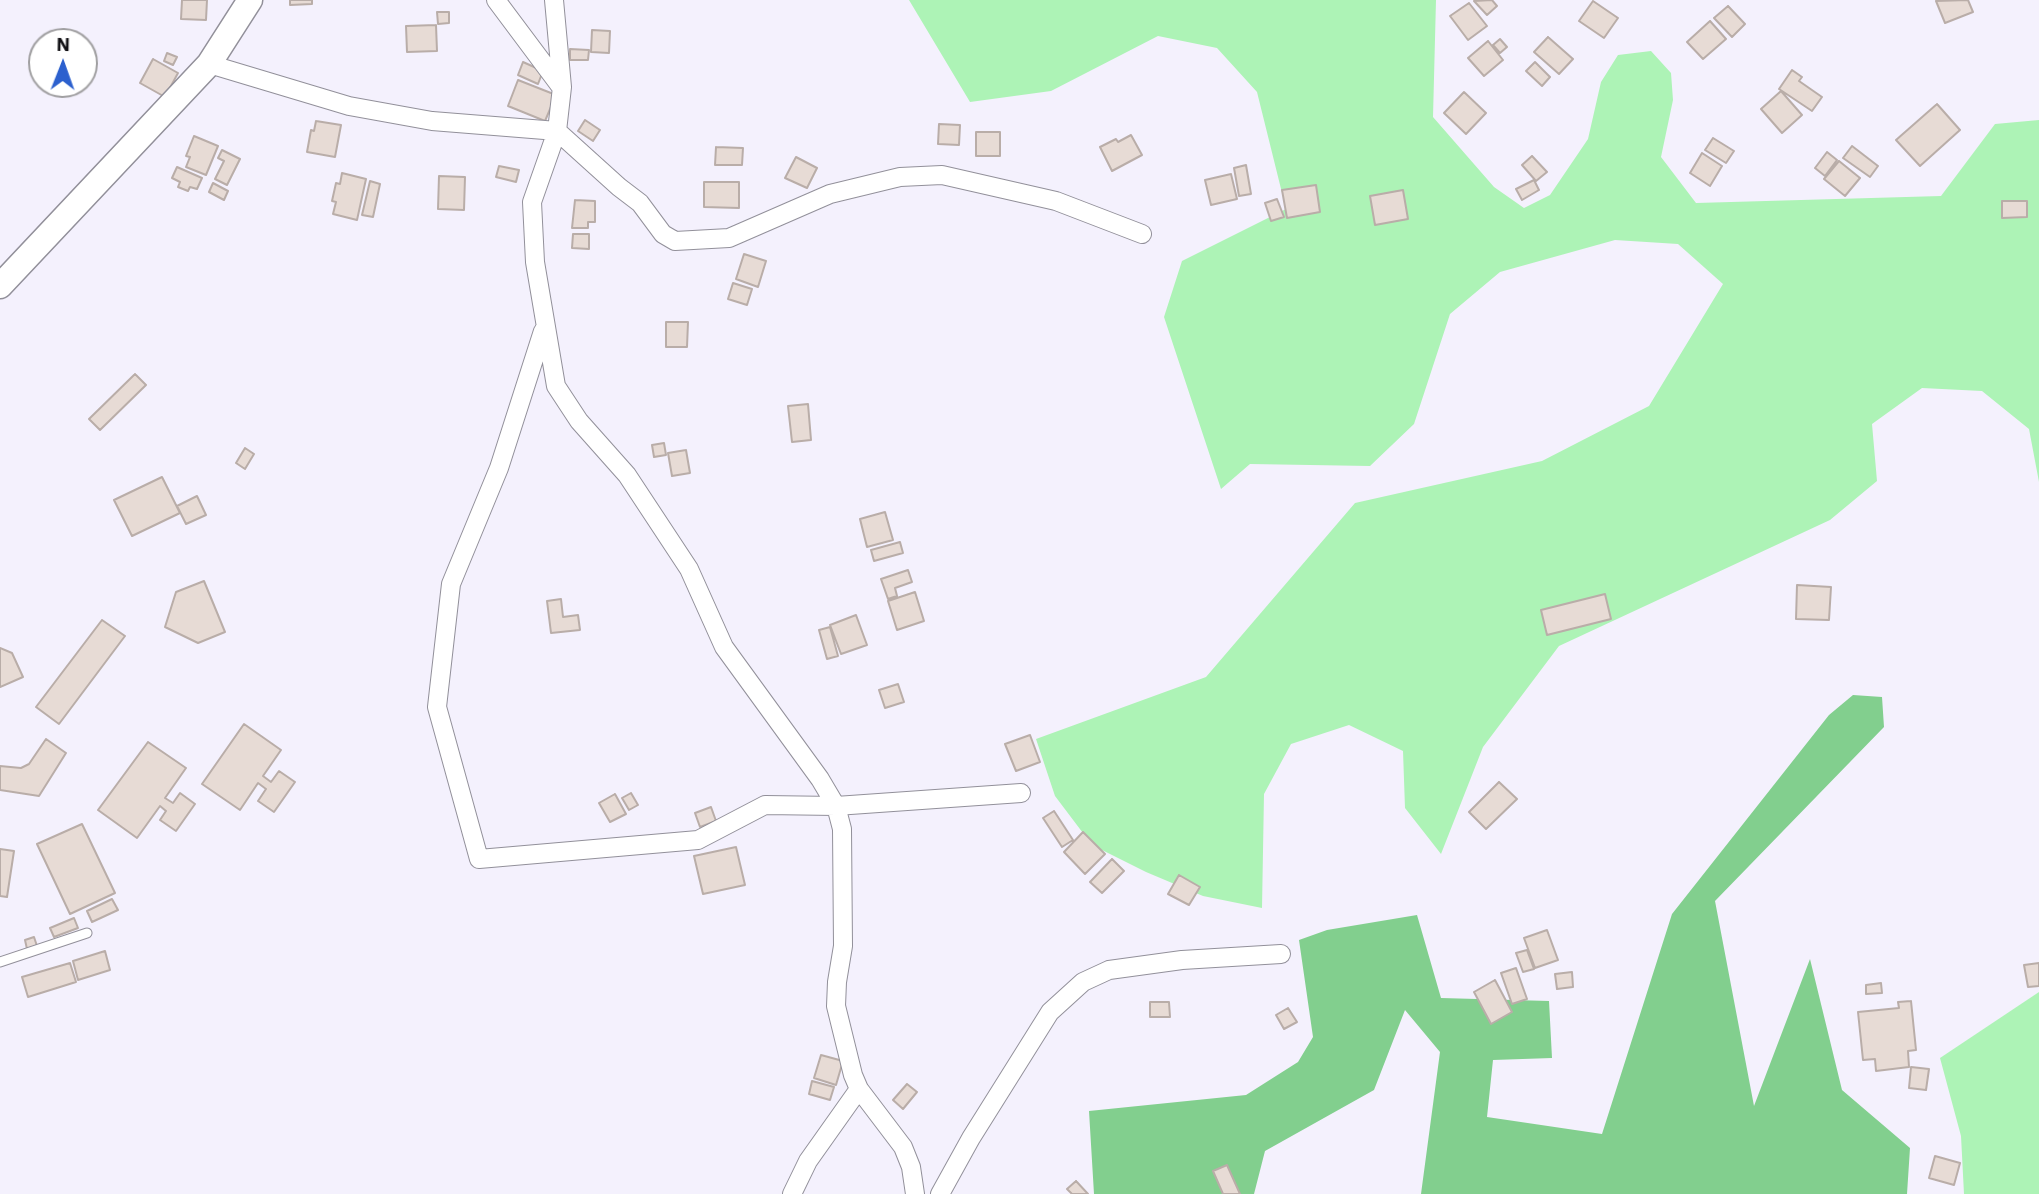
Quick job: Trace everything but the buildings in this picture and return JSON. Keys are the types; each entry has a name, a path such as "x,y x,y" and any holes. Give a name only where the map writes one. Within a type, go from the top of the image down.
{"street":[{"path":"0,286 209,64 250,0"},
{"path":"496,0 562,87"},
{"path":"554,0 562,87 557,131 531,202 535,262 556,386 579,421 627,475 689,569 724,647 820,779 836,806 842,829 843,933 836,1006 853,1075 859,1089 902,1147 911,1167 915,1194"},
{"path":"209,64 349,106 432,121 557,131 640,203 663,234 675,241 729,238 830,194 901,177 942,175 1056,201 1142,233"},
{"path":"546,325 499,468 451,584 437,707 479,859 698,840 765,805 836,806 1021,793"},
{"path":"940,1194 971,1138 1049,1012 1083,982 1109,970 1182,960 1280,954"},
{"path":"792,1194 808,1161 859,1089"}],"lane":[{"path":"0,962 87,933"}],"green space":[{"path":"909,0 1436,0 1433,117 1494,187 1524,208 1550,195 1588,139 1601,82 1618,55 1651,51 1671,73 1673,100 1661,157 1696,203 1941,196 1995,124 2039,120 2039,482 2029,429 1982,391 1922,388 1872,424 1877,481 1830,520 1559,646 1483,747 1441,854 1405,808 1403,751 1349,725 1291,744 1264,794 1262,908 1203,896 1146,872 1092,845 1055,796 1036,739 1206,677 1355,503 1542,461 1649,406 1723,284 1678,244 1615,240 1500,272 1450,314 1414,424 1370,466 1250,464 1221,489 1164,317 1182,261 1286,209 1257,92 1217,48 1158,36 1051,91 970,102"},
{"path":"1853,695 1882,697 1884,727 1715,901 1754,1106 1810,959 1842,1090 1910,1148 1907,1194 1421,1194 1440,1052 1405,1010 1374,1090 1265,1151 1254,1194 1094,1194 1089,1111 1246,1095 1298,1062 1313,1037 1299,940 1327,930 1417,915 1441,998 1549,1001 1552,1058 1493,1060 1487,1117 1602,1134 1672,914 1829,715"},
{"path":"2039,992 2039,1194 1964,1194 1961,1136 1940,1058"}]}
